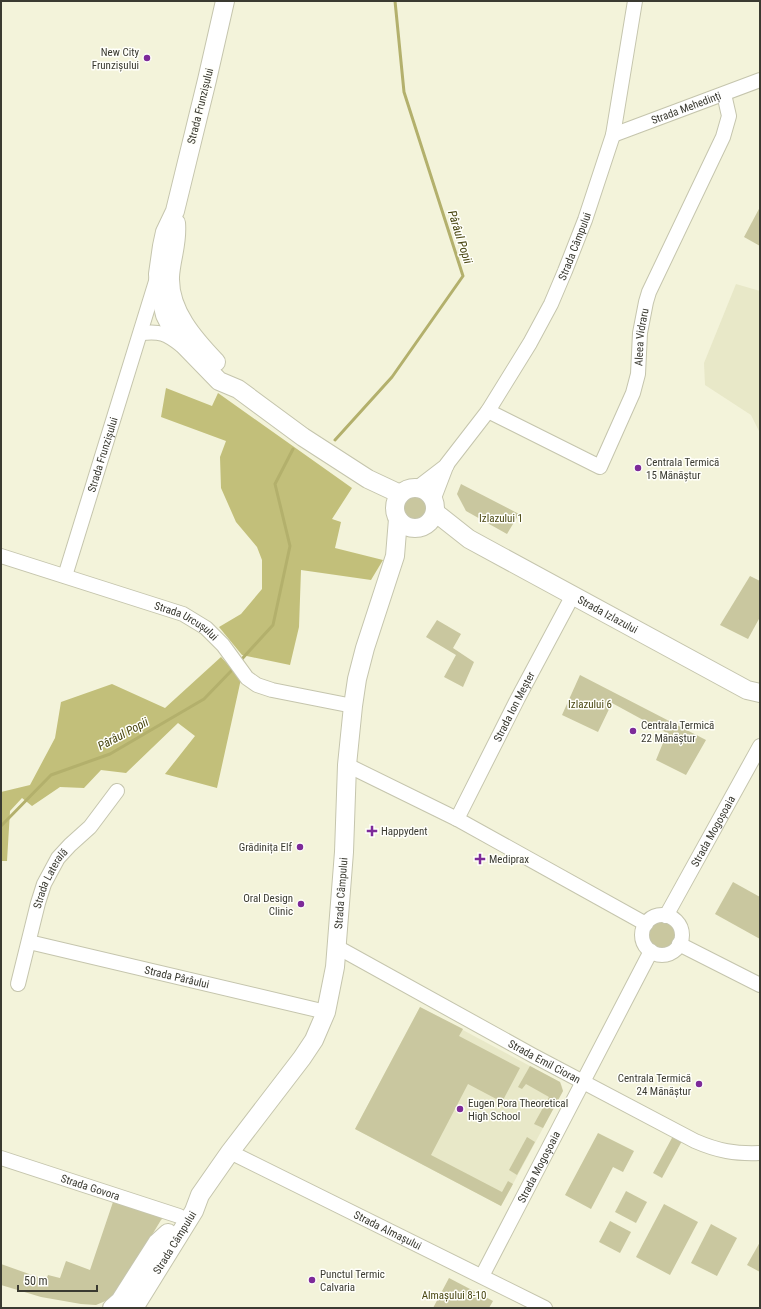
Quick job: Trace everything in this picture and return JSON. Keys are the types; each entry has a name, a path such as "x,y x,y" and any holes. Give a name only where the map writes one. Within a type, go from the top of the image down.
{"main road":[{"name":"Strada Frunzișului","path":"225,1 175,211 165,232 158,274 159,290 165,315 172,329 193,356 219,381 238,389 303,437 368,479"},
{"name":"Strada Frunzișului","path":"175,211 177,236 170,279 171,291 175,304 180,317 189,331 202,348 227,374 238,389"},
{"name":"Strada Izlazului","path":"368,479 398,507 402,524 408,528 428,516"},
{"name":"Strada Izlazului","path":"417,488 424,489 430,493 428,516"},
{"path":"398,507 408,489 417,488"},
{"name":"Strada Câmpului","path":"134,1308 194,1211 200,1195 230,1152 302,1058 314,1040 326,1012 334,973 337,947 344,852 347,765 353,706 357,679 365,648 395,556 398,507"},
{"name":"Strada Izlazului","path":"428,516 754,691 760,702"},
{"name":"Strada Câmpului","path":"395,556 428,516"},
{"name":"Strada Câmpului","path":"121,1308 186,1207 200,1195"},
{"path":"112,1308 120,1301 157,1243 168,1233"}],"street":[{"name":"Strada Câmpului","path":"417,488 447,464 488,411 530,343 551,304 585,220 613,135 635,1"},
{"name":"Strada Mehedinți","path":"613,135 760,80"},
{"name":"Aleea Vidraru","path":"488,411 600,467 633,393 638,374 640,332 649,292 723,137 730,116 724,94"},
{"name":"Strada Frunzișului","path":"65,576 158,274"},
{"name":"Strada Frunzișului","path":"142,328 170,336 193,356"},
{"name":"Strada Câmpului","path":"428,516 447,464"},
{"name":"Strada Urcușului","path":"1,556 183,614 206,628 223,645 246,678 257,685 272,690 353,706"},
{"name":"Strada Ion Meșter","path":"457,819 573,595"},
{"name":"Strada Mogoșoaia","path":"666,916 760,746"},
{"path":"347,765 457,819 646,924"},
{"name":"Strada Laterală","path":"18,984 38,902 50,871 58,858 70,844 90,827 117,791"},
{"path":"657,916 666,916 675,921 680,928 682,936 679,944 673,952 664,955 655,954 645,945 642,937 644,929 646,924 651,919 657,916"},
{"name":"Strada Pârâului","path":"29,942 326,1012"},
{"path":"679,944 760,985"},
{"name":"Strada Emil Cioran","path":"337,947 583,1082 695,1141 711,1148 729,1152 760,1153"},
{"name":"Strada Mogoșoaia","path":"482,1276 651,951"},
{"name":"Strada Almașului","path":"230,1152 545,1308"},
{"name":"Strada Govora","path":"1,1158 180,1216"}],"shaded area":[{"path":"736,284 760,291 760,433 751,415 705,385 704,363"},
{"path":"166,388 212,406 218,393 352,488 332,519 341,522 335,548 383,560 371,580 301,570 299,627 290,665 242,655 219,627 241,614 262,589 262,560 257,547 236,522 221,488 220,457 226,441 161,417"},
{"path":"221,657 241,679 217,788 165,774 195,736 178,723 126,773 101,770 84,788 60,787 32,806 22,798 10,811 7,861 1,861 1,792 30,785 55,738 61,702 112,684 165,708"},
{"name":"Eugen Pora Theoretical High School","path":"420,1007 560,1082 562,1086 563,1091 501,1206 355,1129"}],"green space":[{"path":"760,207 760,246 744,237"},
{"name":"Izlazului 1","path":"461,484 519,514 507,534 466,511 457,494"},
{"path":"413,492 419,492 429,499 432,508 431,514 425,521 419,524 413,524 403,517 400,511 400,505 407,495"},
{"path":"750,576 760,581 760,617 748,639 720,625"},
{"path":"437,620 461,634 453,648 474,662 463,687 444,677 456,655 426,637"},
{"name":"Izlazului 6","path":"580,675 706,740 686,775 656,760 667,733 612,703 598,732 562,715"},
{"path":"733,882 760,897 760,939 715,914"},
{"path":"660,920 666,920 676,927 679,936 678,942 672,949 666,952 660,952 650,945 647,939 647,933 654,923"},
{"path":"420,1007 463,1029 459,1036 520,1068 502,1102 468,1084 431,1155 502,1192 508,1181 513,1184 501,1206 355,1129"},
{"path":"530,1066 560,1082 563,1091 543,1128 534,1124 549,1097 526,1084 522,1089 518,1087"},
{"path":"598,1133 634,1151 623,1172 613,1167 591,1209 565,1195"},
{"path":"673,1136 682,1141 662,1178 653,1173"},
{"path":"527,1137 535,1142 517,1175 509,1170"},
{"path":"626,1191 647,1202 636,1223 615,1212"},
{"path":"113,1202 163,1218 118,1291 108,1300 96,1305 81,1304 41,1297 1,1285 1,1264 46,1280 48,1275 60,1278 66,1261 90,1270"},
{"path":"664,1204 698,1222 670,1275 636,1257"},
{"path":"610,1221 631,1232 620,1253 599,1242"},
{"path":"711,1224 737,1238 717,1276 691,1263"},
{"path":"760,1242 760,1272 747,1265"},
{"name":"Almașului 8-10","path":"449,1278 493,1301 489,1308 433,1308"}],"waterway":[{"name":"Pârâul Popii","path":"335,440 392,377 463,276 404,92 395,1"},
{"name":"Pârâul Popii","path":"241,660 273,625 290,546 275,484 293,449"},
{"name":"Pârâul Popii","path":"1,826 51,775 110,754 204,699 233,669"}],"place":[{"name":"New City Frunzișului","path":"147,58"},
{"name":"Centrala Termică 15 Mănăștur","path":"638,468"},
{"name":"Centrala Termică 22 Mănăștur","path":"633,731"},
{"name":"Happydent","path":"372,831"},
{"name":"Grădinița Elf","path":"300,847"},
{"name":"Mediprax","path":"480,859"},
{"name":"Oral Design Clinic","path":"301,904"},
{"name":"Centrala Termică 24 Mănăștur","path":"699,1084"},
{"name":"Eugen Pora Theoretical High School","path":"460,1109"},
{"name":"Punctul Termic Calvaria","path":"312,1280"}]}
